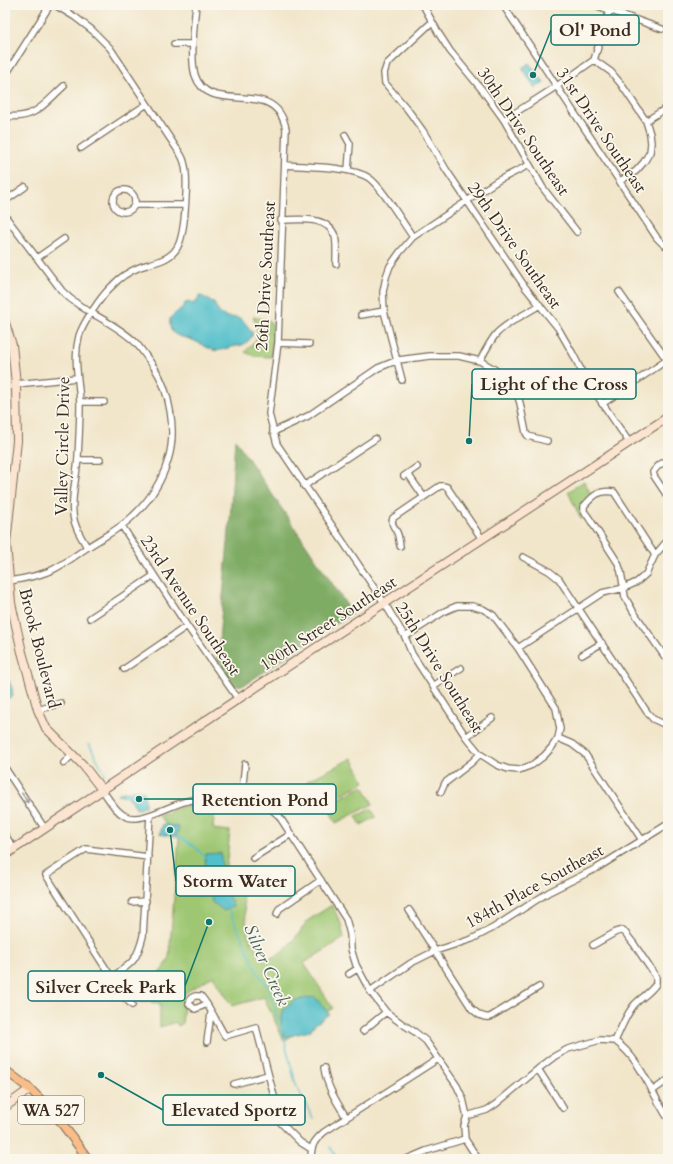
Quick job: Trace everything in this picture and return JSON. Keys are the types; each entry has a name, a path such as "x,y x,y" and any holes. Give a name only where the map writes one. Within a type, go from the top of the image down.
{"main road":[{"name":"WA 527","path":"5,1070 30,1089 55,1114 88,1159"}],"street":[{"path":"5,76 50,5"},
{"path":"55,5 75,16 110,48 178,149 184,162 186,182 185,205 135,205"},
{"path":"174,44 193,44 196,5"},
{"name":"30th Drive Southeast","path":"423,5 450,50 504,120 543,188 577,232"},
{"name":"31st Drive Southeast","path":"503,5 657,238 668,247"},
{"path":"595,5 610,8 662,29"},
{"path":"504,120 594,60 610,8"},
{"name":"29th Drive Southeast","path":"432,22 387,64 384,74 385,83 408,110 423,131 467,202 525,287 558,328 585,378 628,442"},
{"name":"26th Drive Southeast","path":"193,44 195,76 206,91 214,95 228,98 255,99 268,102 276,108 284,120 286,129 278,343 269,414 273,432"},
{"path":"594,60 611,72 621,84 646,121 650,134 650,152 644,162 636,171 620,181"},
{"path":"5,116 24,117 31,114 38,110 64,86"},
{"path":"81,148 147,104"},
{"path":"646,121 668,107"},
{"path":"345,135 350,144 348,170"},
{"path":"284,165 348,170 362,174 377,185 413,237"},
{"path":"402,380 384,311 383,292 390,266 413,237 497,182 529,165"},
{"path":"5,201 25,187"},
{"path":"119,190 126,190 134,198 135,205 130,211 120,211 112,200 113,196 119,190"},
{"name":"Valley Circle Drive","path":"87,547 75,526 72,497 78,460 80,402 76,351 80,334 91,314 112,286 126,274 139,267 160,261 170,256 178,248 182,235 185,205"},
{"path":"5,216 71,300 91,314 119,330 135,342 155,369 170,404 171,439 168,460 155,490 134,516 122,526 51,571 31,577 9,581"},
{"path":"282,220 317,221 326,224 335,237 336,264"},
{"path":"37,258 64,239"},
{"path":"602,404 667,360 619,292"},
{"path":"480,361 496,334 504,327 540,305"},
{"path":"361,315 384,311"},
{"name":"Brook Boulevard","path":"5,323 12,345 16,384 17,441 5,543 9,581 8,603 38,710 46,728 83,765 103,791"},
{"path":"278,343 309,344"},
{"path":"273,432 308,416 378,368 398,360 430,356 459,356 480,361 494,369 508,380 517,394 526,433 528,436 547,441"},
{"path":"16,384 77,378"},
{"path":"493,393 508,380"},
{"path":"80,402 104,402"},
{"name":"180th Street Southeast","path":"5,855 668,417"},
{"name":"25th Drive Southeast","path":"273,432 277,444 385,604 405,637 412,654 466,737 480,754 497,765 508,769 519,770 532,765 544,756 552,748 558,738"},
{"path":"304,486 375,439"},
{"path":"78,460 100,460"},
{"path":"668,460 659,465 653,472 654,476 668,497"},
{"path":"417,466 406,475 424,497"},
{"path":"400,546 397,533 393,526 393,518 440,486 447,487 482,539"},
{"path":"656,555 614,492 604,491 593,497 584,506 584,511 618,564 626,597 633,611 665,657 668,659"},
{"name":"23rd Avenue Southeast","path":"122,526 187,626 238,700"},
{"path":"518,648 602,593 624,588 637,582 646,574 656,555 668,540"},
{"path":"523,557 549,571 559,579 647,712 653,719 668,726"},
{"path":"90,618 154,576"},
{"path":"405,637 445,611 457,606 475,607 483,609 493,615 518,648 556,708 560,729 558,738 572,744 585,754 642,840"},
{"path":"124,669 187,626"},
{"path":"582,655 602,643"},
{"path":"433,686 461,668"},
{"path":"38,710 61,703"},
{"path":"466,737 492,718"},
{"path":"441,792 445,783 480,754"},
{"path":"64,763 72,755"},
{"path":"241,802 245,764"},
{"path":"5,768 45,829"},
{"path":"103,791 118,811 125,817 133,818 150,815 191,800 241,802 265,806 280,816 346,919 350,934 351,949 357,969 370,991 386,1012 426,1041 457,1086 463,1099 467,1116 464,1126 465,1139 478,1159"},
{"path":"112,977 130,966 138,953 143,936 150,815"},
{"name":"184th Place Southeast","path":"370,991 411,963 435,951 472,939 493,928 549,892 597,868 668,824"},
{"path":"253,858 291,834"},
{"path":"5,835 14,849"},
{"path":"132,1005 124,997 46,875 86,849 148,857"},
{"path":"276,914 278,909 321,880"},
{"path":"132,902 146,901"},
{"path":"409,910 472,1009 477,1014 485,1017 495,1015 539,987"},
{"path":"593,945 616,932 623,930 656,977 656,984 652,990 635,1004 625,1019 615,1041"},
{"path":"349,974 357,969"},
{"path":"208,1004 211,1013 225,1036 256,1028 280,1123 300,1142 311,1149"},
{"path":"363,1032 386,1012"},
{"path":"207,1042 211,1013"},
{"path":"467,1116 487,1110 496,1104 555,1056 568,1049 600,1040 615,1041 625,1048 632,1057 668,1118"},
{"path":"311,1159 311,1149 316,1140 324,1132 438,1059"},
{"path":"324,1068 332,1094 346,1117"},
{"path":"538,1069 563,1108"},
{"path":"234,1084 268,1075"},
{"path":"652,1091 668,1080"},
{"path":"5,1107 30,1089"},
{"path":"407,1159 426,1151 465,1139"}],"green space":[{"path":"253,317 269,320 272,324 273,339 271,357 254,356 245,352 256,340 257,326"},
{"path":"235,439 352,613 244,685 236,686 232,684 217,662 230,520"},
{"path":"584,481 592,496 585,501 581,507 583,518 581,519 568,492"},
{"path":"352,758 365,782 320,805 307,781"},
{"path":"363,786 373,804 336,823 327,805"},
{"path":"184,806 215,806 213,829 230,831 226,868 243,898 248,934 252,943 261,955 268,959 277,955 288,946 307,921 332,905 341,924 344,938 304,963 333,1008 284,1041 264,997 232,1006 213,976 185,993 182,1024 178,1026 176,1022 160,1027 160,1003 141,1002 138,997 144,991 149,982 164,968 169,957 179,839 159,816"},
{"path":"371,809 376,817 361,825 356,816"}],"water":[{"path":"529,63 544,83 535,88 522,68"},
{"path":"199,296 214,302 217,310 221,314 243,320 253,334 248,342 243,345 215,351 173,332 170,327 170,318 184,306 185,303 189,302 192,304 198,300"},
{"path":"5,672 12,688 13,696 5,700"},
{"path":"138,789 144,792 145,799 145,806 139,809 136,809 130,798 118,794 125,791"},
{"path":"163,824 179,827 176,837 160,834"},
{"path":"221,853 224,880 233,906 224,911 212,902 206,873 205,854"},
{"path":"315,997 329,1014 314,1025 310,1031 285,1037 281,1027 283,1010 295,1000"}],"waterway":[{"name":"Silver Creek","path":"89,744 105,774"},
{"name":"Silver Creek","path":"178,836 195,847 206,858"},
{"name":"Silver Creek","path":"228,908 258,973 267,986 281,1027 296,1085 313,1119"},
{"name":"Silver Creek","path":"330,1147 338,1159"}],"place":[{"name":"Ol' Pond","path":"533,75"},
{"name":"Light of the Cross","path":"469,441"},
{"name":"Retention Pond","path":"139,799"},
{"name":"Storm Water","path":"170,830"},
{"name":"Silver Creek Park","path":"209,922"},
{"name":"Elevated Sportz","path":"101,1075"}]}
